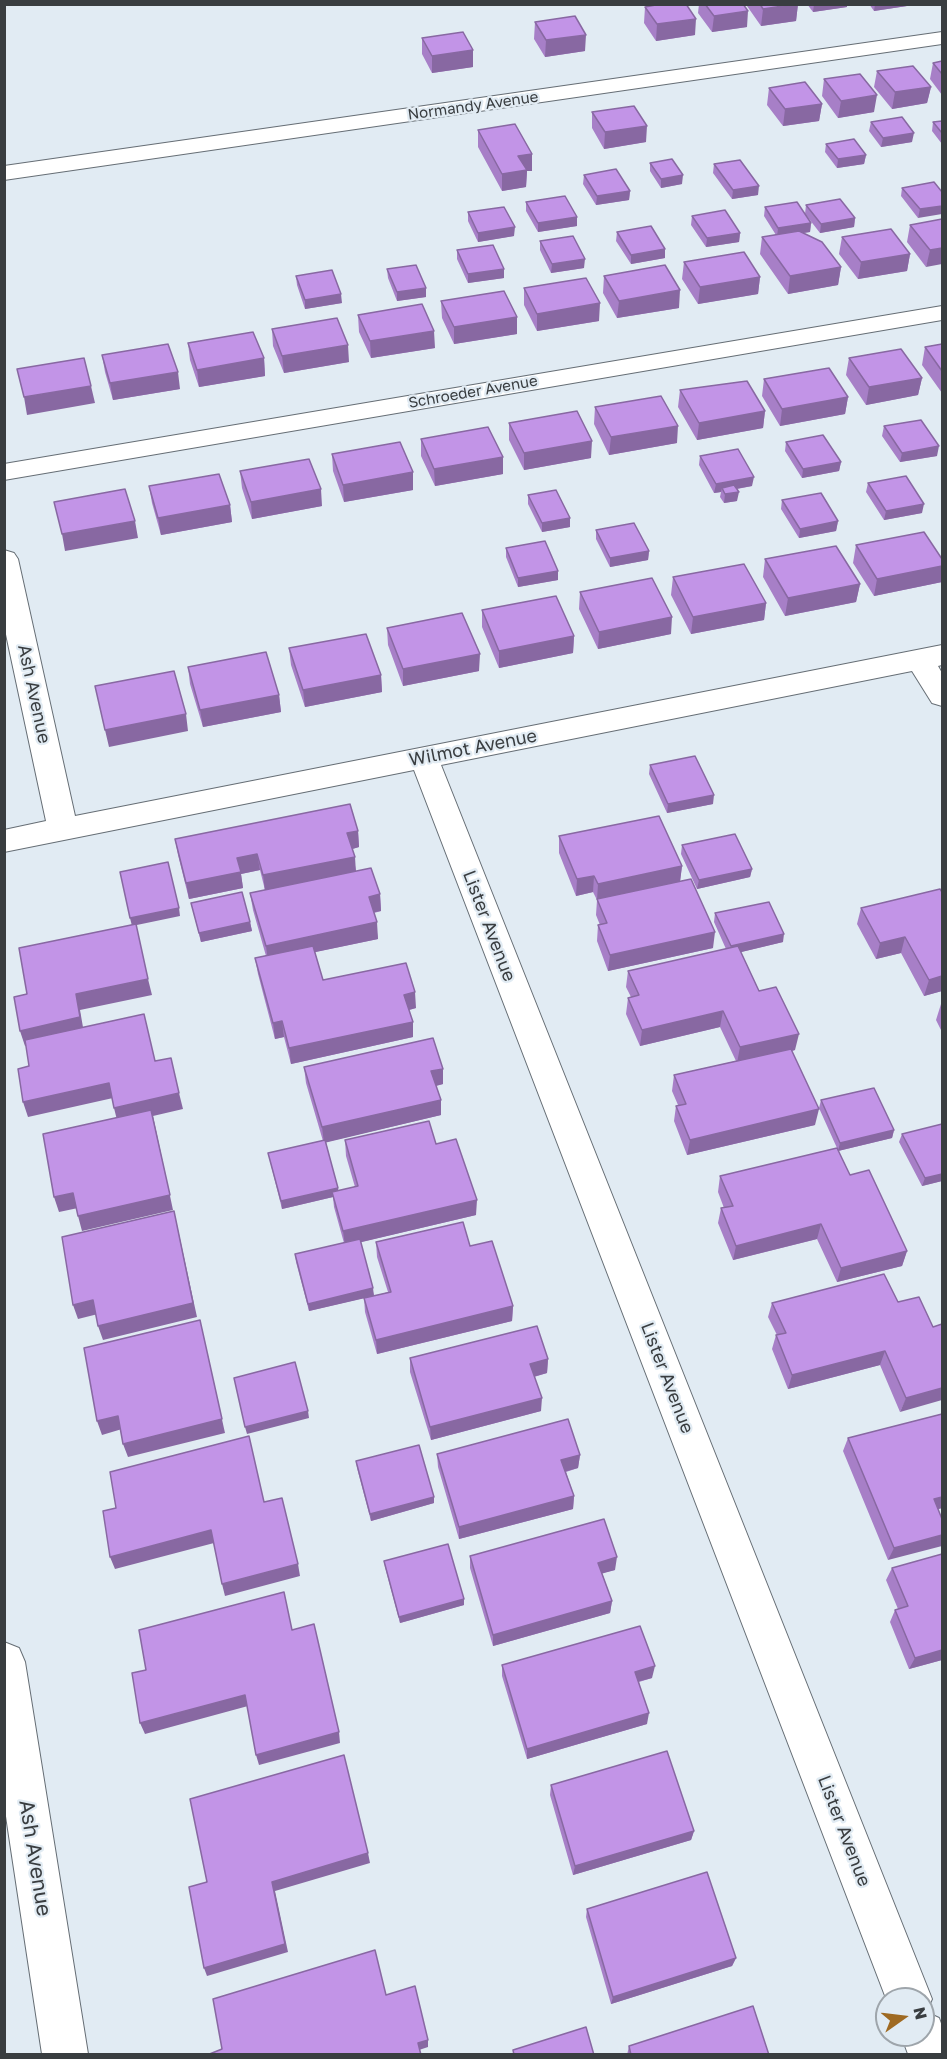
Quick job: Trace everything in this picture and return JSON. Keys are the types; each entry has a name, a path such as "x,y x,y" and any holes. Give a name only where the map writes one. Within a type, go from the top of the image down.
{"street":[{"name":"Normandy Avenue","path":"4,173 942,38"},
{"name":"Schroeder Avenue","path":"4,472 942,313"},
{"name":"Ash Avenue","path":"4,559 63,828"},
{"name":"Wilmot Avenue","path":"4,841 931,658"},
{"path":"931,658 942,696"},
{"name":"Lister Avenue","path":"424,758 904,1987"},
{"name":"Ash Avenue","path":"4,1662 65,2055"}],"building":[{"path":"661,4 686,4 696,19 657,24 645,7"},
{"path":"705,4 743,4 748,11 714,16"},
{"path":"760,4 796,4 763,9"},
{"path":"575,16 586,35 546,40 535,22"},
{"path":"463,32 473,50 432,56 422,38"},
{"path":"942,61 942,74 933,63"},
{"path":"913,66 931,87 895,92 877,71"},
{"path":"860,74 877,95 841,101 824,79"},
{"path":"805,82 822,104 785,109 769,88"},
{"path":"634,106 647,126 605,132 592,112"},
{"path":"902,117 914,133 883,138 871,122"},
{"path":"942,121 942,133 933,122"},
{"path":"515,124 532,154 518,156 527,170 502,174 478,130"},
{"path":"854,139 866,155 838,159 826,144"},
{"path":"672,159 683,175 661,179 650,163"},
{"path":"740,160 759,186 733,190 714,164"},
{"path":"616,169 630,191 597,196 584,175"},
{"path":"934,182 942,192 942,206 920,209 902,188"},
{"path":"565,196 577,217 538,223 526,202"},
{"path":"840,199 855,218 821,224 806,205"},
{"path":"797,202 811,223 778,228 765,207"},
{"path":"504,207 515,227 478,233 468,212"},
{"path":"725,210 740,233 707,238 692,216"},
{"path":"942,219 942,248 930,250 910,225"},
{"path":"651,226 665,249 631,255 617,232"},
{"path":"891,229 910,254 861,262 842,237"},
{"path":"799,231 822,242 841,267 790,276 762,237"},
{"path":"573,236 585,259 552,264 540,241"},
{"path":"493,245 504,269 468,274 457,250"},
{"path":"744,252 760,277 700,287 684,262"},
{"path":"416,265 426,288 397,292 387,269"},
{"path":"665,265 680,290 619,301 604,276"},
{"path":"332,270 341,294 305,300 296,276"},
{"path":"586,278 600,303 537,314 524,288"},
{"path":"504,291 517,317 454,327 441,301"},
{"path":"422,304 434,331 370,341 358,315"},
{"path":"337,318 348,345 282,356 272,329"},
{"path":"253,332 264,358 197,370 188,343"},
{"path":"168,344 178,372 110,383 102,355"},
{"path":"942,344 942,371 925,347"},
{"path":"901,349 922,378 869,387 849,358"},
{"path":"84,358 91,386 24,397 17,369"},
{"path":"829,368 848,397 782,409 764,379"},
{"path":"747,381 765,411 699,423 680,390"},
{"path":"661,396 678,426 611,437 595,407"},
{"path":"577,411 592,441 524,453 509,423"},
{"path":"921,420 939,446 902,453 884,426"},
{"path":"488,427 503,457 434,469 421,439"},
{"path":"823,435 841,462 803,469 786,442"},
{"path":"400,442 413,472 343,485 332,454"},
{"path":"738,449 754,477 716,484 700,456"},
{"path":"309,459 321,489 251,502 240,471"},
{"path":"219,474 230,505 158,518 149,486"},
{"path":"906,476 924,504 886,511 868,483"},
{"path":"734,485 739,492 725,494 722,488"},
{"path":"125,489 135,521 62,534 54,502"},
{"path":"556,490 570,518 542,523 528,495"},
{"path":"821,493 838,521 800,529 782,500"},
{"path":"634,523 649,551 610,558 596,530"},
{"path":"924,532 942,559 942,566 877,579 856,545"},
{"path":"545,541 558,571 518,578 506,548"},
{"path":"836,546 860,584 788,598 765,559"},
{"path":"744,564 766,603 693,617 673,577"},
{"path":"652,578 672,617 599,632 580,592"},
{"path":"556,596 574,636 499,651 482,610"},
{"path":"462,613 480,654 403,669 387,628"},
{"path":"366,634 381,675 303,690 289,648"},
{"path":"266,652 279,695 200,710 188,667"},
{"path":"174,671 186,714 105,730 95,686"},
{"path":"695,756 714,795 668,804 650,765"},
{"path":"350,804 358,831 347,833 355,857 263,875 257,854 237,858 241,872 186,883 175,839"},
{"path":"659,816 682,866 598,884 594,876 577,879 559,836"},
{"path":"735,834 752,869 699,880 682,845"},
{"path":"168,862 179,908 130,918 120,872"},
{"path":"371,868 380,894 369,897 377,922 266,946 250,893"},
{"path":"691,879 715,932 610,955 598,925 607,923 597,899"},
{"path":"940,889 942,892 942,976 929,980 905,937 880,943 861,908"},
{"path":"242,892 250,922 199,933 191,903"},
{"path":"769,902 784,934 731,946 715,913"},
{"path":"136,924 148,979 76,994 80,1017 20,1031 14,997 27,994 19,948"},
{"path":"313,946 323,980 406,963 415,992 404,995 413,1022 289,1048 282,1021 273,1023 255,958"},
{"path":"738,946 759,991 776,987 799,1034 740,1047 723,1011 642,1030 628,998 639,995 628,971"},
{"path":"144,1014 155,1061 171,1058 179,1093 114,1108 109,1083 23,1102 18,1069 29,1066 25,1040"},
{"path":"433,1038 443,1069 431,1071 441,1100 322,1127 304,1067"},
{"path":"791,1049 819,1109 690,1140 676,1106 686,1104 674,1075"},
{"path":"874,1088 894,1130 840,1143 821,1100"},
{"path":"151,1110 170,1195 78,1216 73,1193 54,1197 43,1134"},
{"path":"429,1121 436,1144 456,1139 477,1200 343,1231 332,1192 358,1186 345,1140"},
{"path":"942,1124 942,1174 925,1178 902,1134"},
{"path":"325,1140 338,1188 281,1201 268,1153"},
{"path":"837,1148 850,1175 869,1170 907,1251 841,1268 821,1224 736,1246 721,1208 733,1206 720,1176"},
{"path":"174,1211 193,1303 98,1326 93,1300 73,1305 62,1237"},
{"path":"463,1222 470,1246 492,1241 513,1306 376,1340 364,1298 391,1292 376,1242"},
{"path":"360,1239 373,1288 308,1304 295,1254"},
{"path":"884,1274 898,1302 919,1297 933,1327 942,1324 942,1388 906,1398 885,1351 792,1375 776,1335 786,1333 772,1303"},
{"path":"200,1320 222,1419 123,1444 118,1416 97,1421 84,1348"},
{"path":"537,1326 548,1359 530,1364 542,1398 430,1427 410,1358"},
{"path":"295,1362 308,1411 245,1427 234,1378"},
{"path":"942,1414 942,1497 934,1499 942,1519 942,1535 894,1548 848,1438"},
{"path":"568,1419 580,1455 561,1460 574,1496 459,1527 437,1454"},
{"path":"249,1436 264,1502 282,1498 298,1564 222,1584 211,1530 110,1557 103,1511 116,1508 110,1472"},
{"path":"419,1445 434,1497 370,1514 356,1461"},
{"path":"604,1519 617,1557 598,1563 612,1601 493,1635 470,1556"},
{"path":"448,1544 464,1599 399,1617 384,1561"},
{"path":"942,1554 942,1650 915,1658 895,1610 908,1606 892,1568"},
{"path":"284,1592 292,1630 314,1624 339,1732 256,1755 245,1695 140,1723 132,1673 146,1670 139,1630"},
{"path":"640,1626 655,1666 635,1672 649,1713 527,1749 502,1665"},
{"path":"667,1751 694,1831 575,1866 551,1785"},
{"path":"344,1755 368,1853 272,1882 285,1944 204,1968 189,1887 207,1882 190,1799"},
{"path":"707,1872 736,1958 613,1997 587,1909"},
{"path":"375,1950 386,1995 415,1986 428,2040 418,2043 421,2055 207,2055 222,2049 213,1999"},
{"path":"753,2006 769,2055 631,2055 629,2046"},
{"path":"586,2027 594,2055 514,2055 513,2050"}]}
